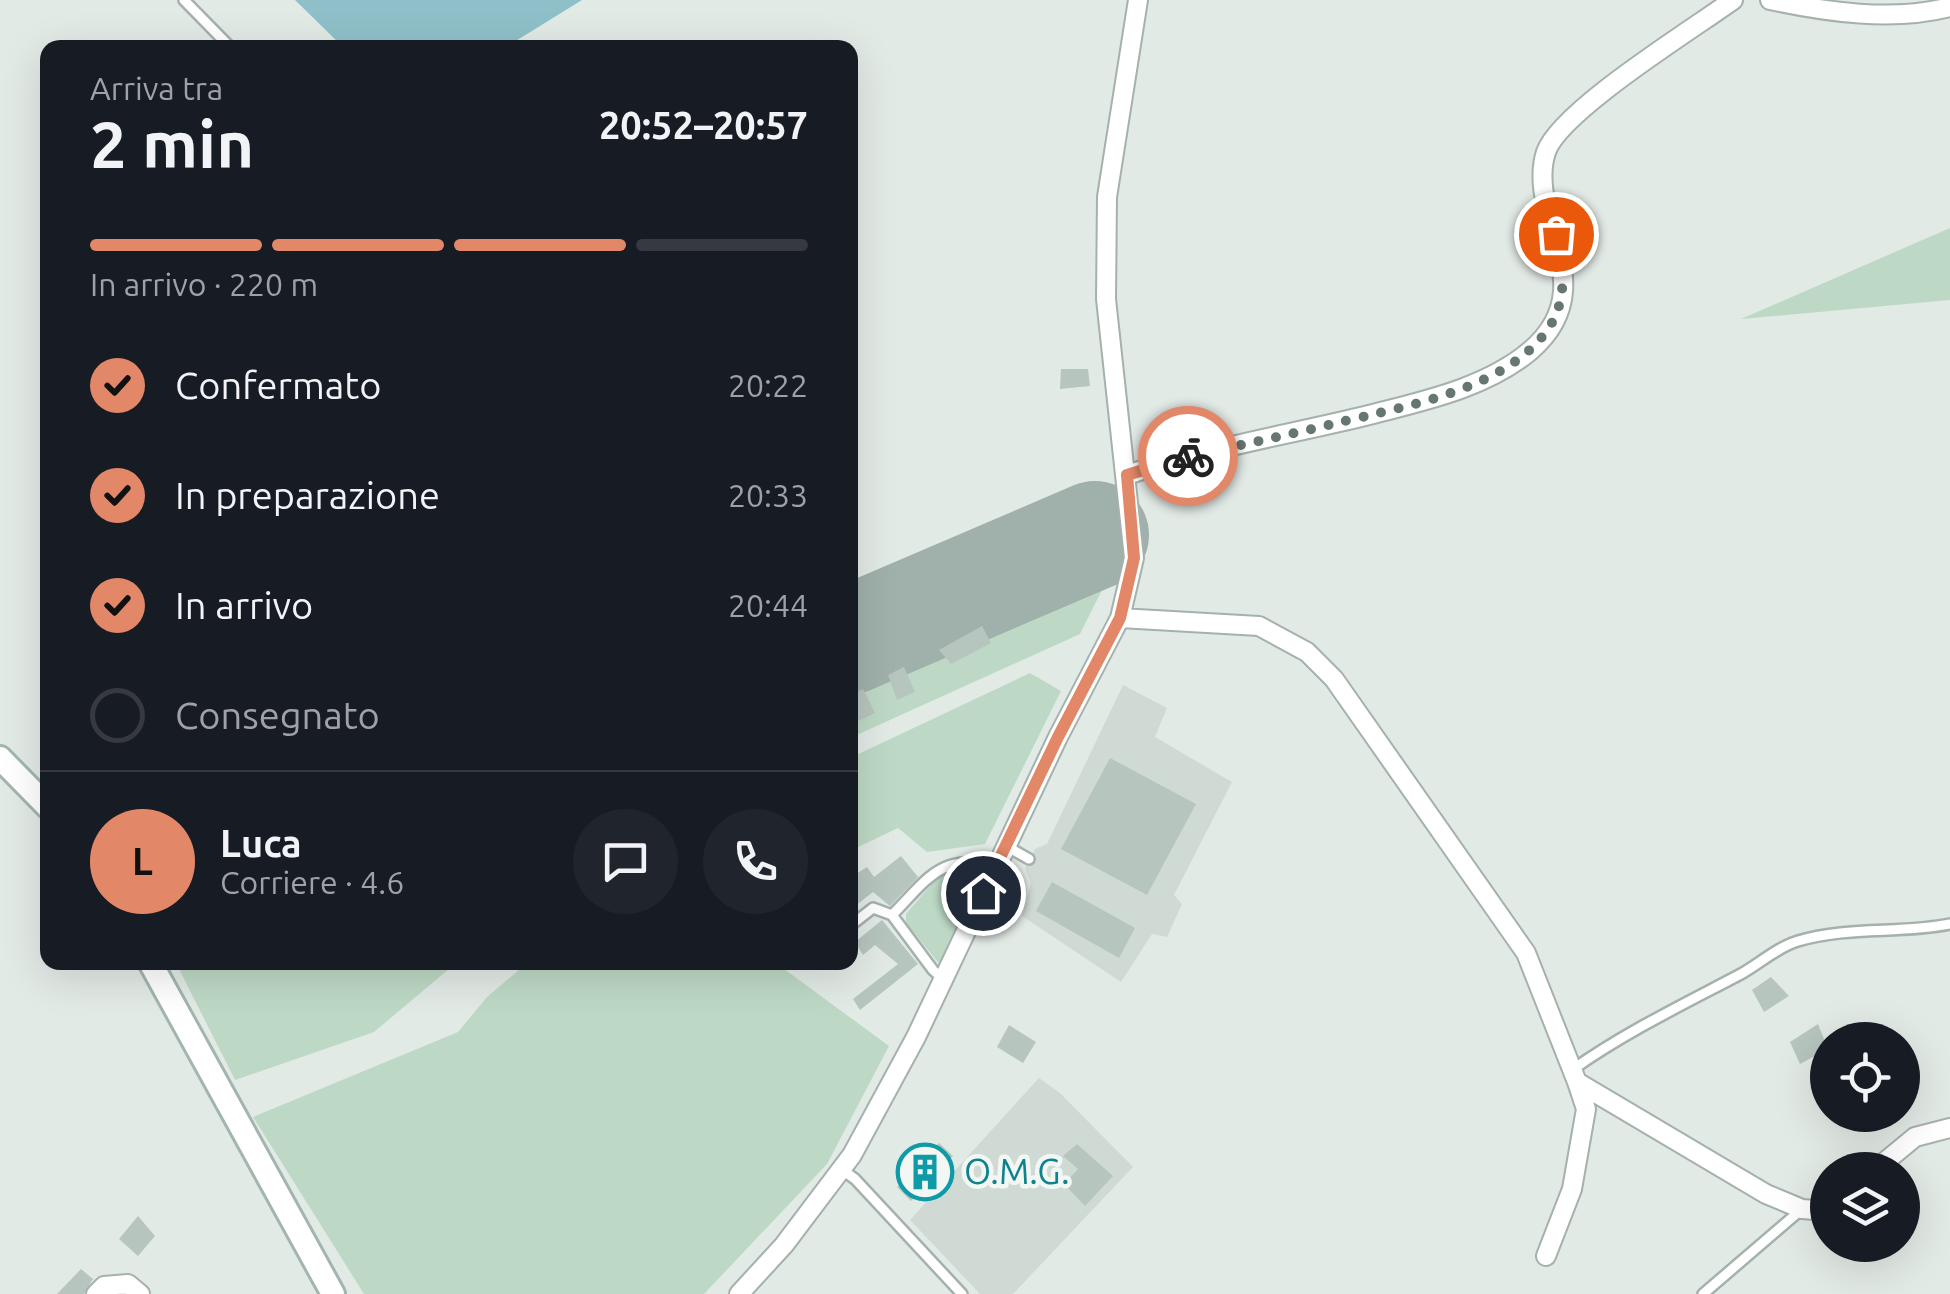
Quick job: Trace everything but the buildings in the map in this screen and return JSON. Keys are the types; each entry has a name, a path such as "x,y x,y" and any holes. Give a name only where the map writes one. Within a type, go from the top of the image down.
{"street":[{"path":"739,1294 784,1245 841,1169 916,1038 994,869 1120,618 1134,558 1127,475 1112,381 1106,298 1107,197 1138,0"},
{"path":"1127,475 1178,458 1437,397 1498,371 1531,350 1550,326 1562,289 1563,263 1543,192 1546,150 1570,120 1732,0"},
{"path":"1770,0 1834,12 1918,12 1950,7"},
{"path":"1120,618 1259,626 1307,652 1334,679 1526,952 1586,1109 1572,1189 1546,1256"},
{"path":"0,758 40,799"},
{"path":"154,970 329,1292"},
{"path":"1575,1076 1766,1194 1810,1210"},
{"path":"1896,1152 1915,1137 1950,1128"},
{"path":"96,1294 104,1286 128,1284 140,1294"}],"lane":[{"path":"184,0 223,40"},
{"path":"1006,846 1029,859"},
{"path":"892,915 939,868 976,861 994,869"},
{"path":"858,920 873,908 892,915 943,979"},
{"path":"1575,1076 1670,1010 1795,941 1855,931 1915,931 1950,924"},
{"path":"841,1169 855,1179 962,1294"},
{"path":"1703,1294 1802,1209"}],"shaded area":[{"path":"1123,685 1167,708 1155,737 1232,782 1174,895 1182,904 1167,937 1152,934 1121,982 1022,916 1031,883 1025,868 1035,849 1047,844"},
{"path":"1039,1078 1060,1093 1133,1167 1013,1294 980,1294 910,1220"}],"green space":[{"path":"1950,228 1950,300 1741,319"},
{"path":"1108,496 1118,558 1080,634 858,734 858,604"},
{"path":"1030,673 1061,691 985,844 927,852 898,828 858,847 858,754"},
{"path":"968,867 982,872 941,966 906,923 906,914 941,873"},
{"path":"180,970 448,970 374,1032 235,1080"},
{"path":"519,970 786,970 889,1046 827,1164 704,1294 364,1294 253,1117 458,1032 487,997"}],"water":[{"path":"295,0 582,0 517,40 336,40"}],"runway":[{"path":"858,637 1095,535"}],"way so far":[{"path":"1188,456 1418,403 1498,371 1531,350 1559,307 1563,263 1556,234"}],"place":[{"name":"O.M.G.","path":"925,1172"}],"route":[{"path":"983,893 1120,618 1134,558 1127,475 1188,456"}]}
